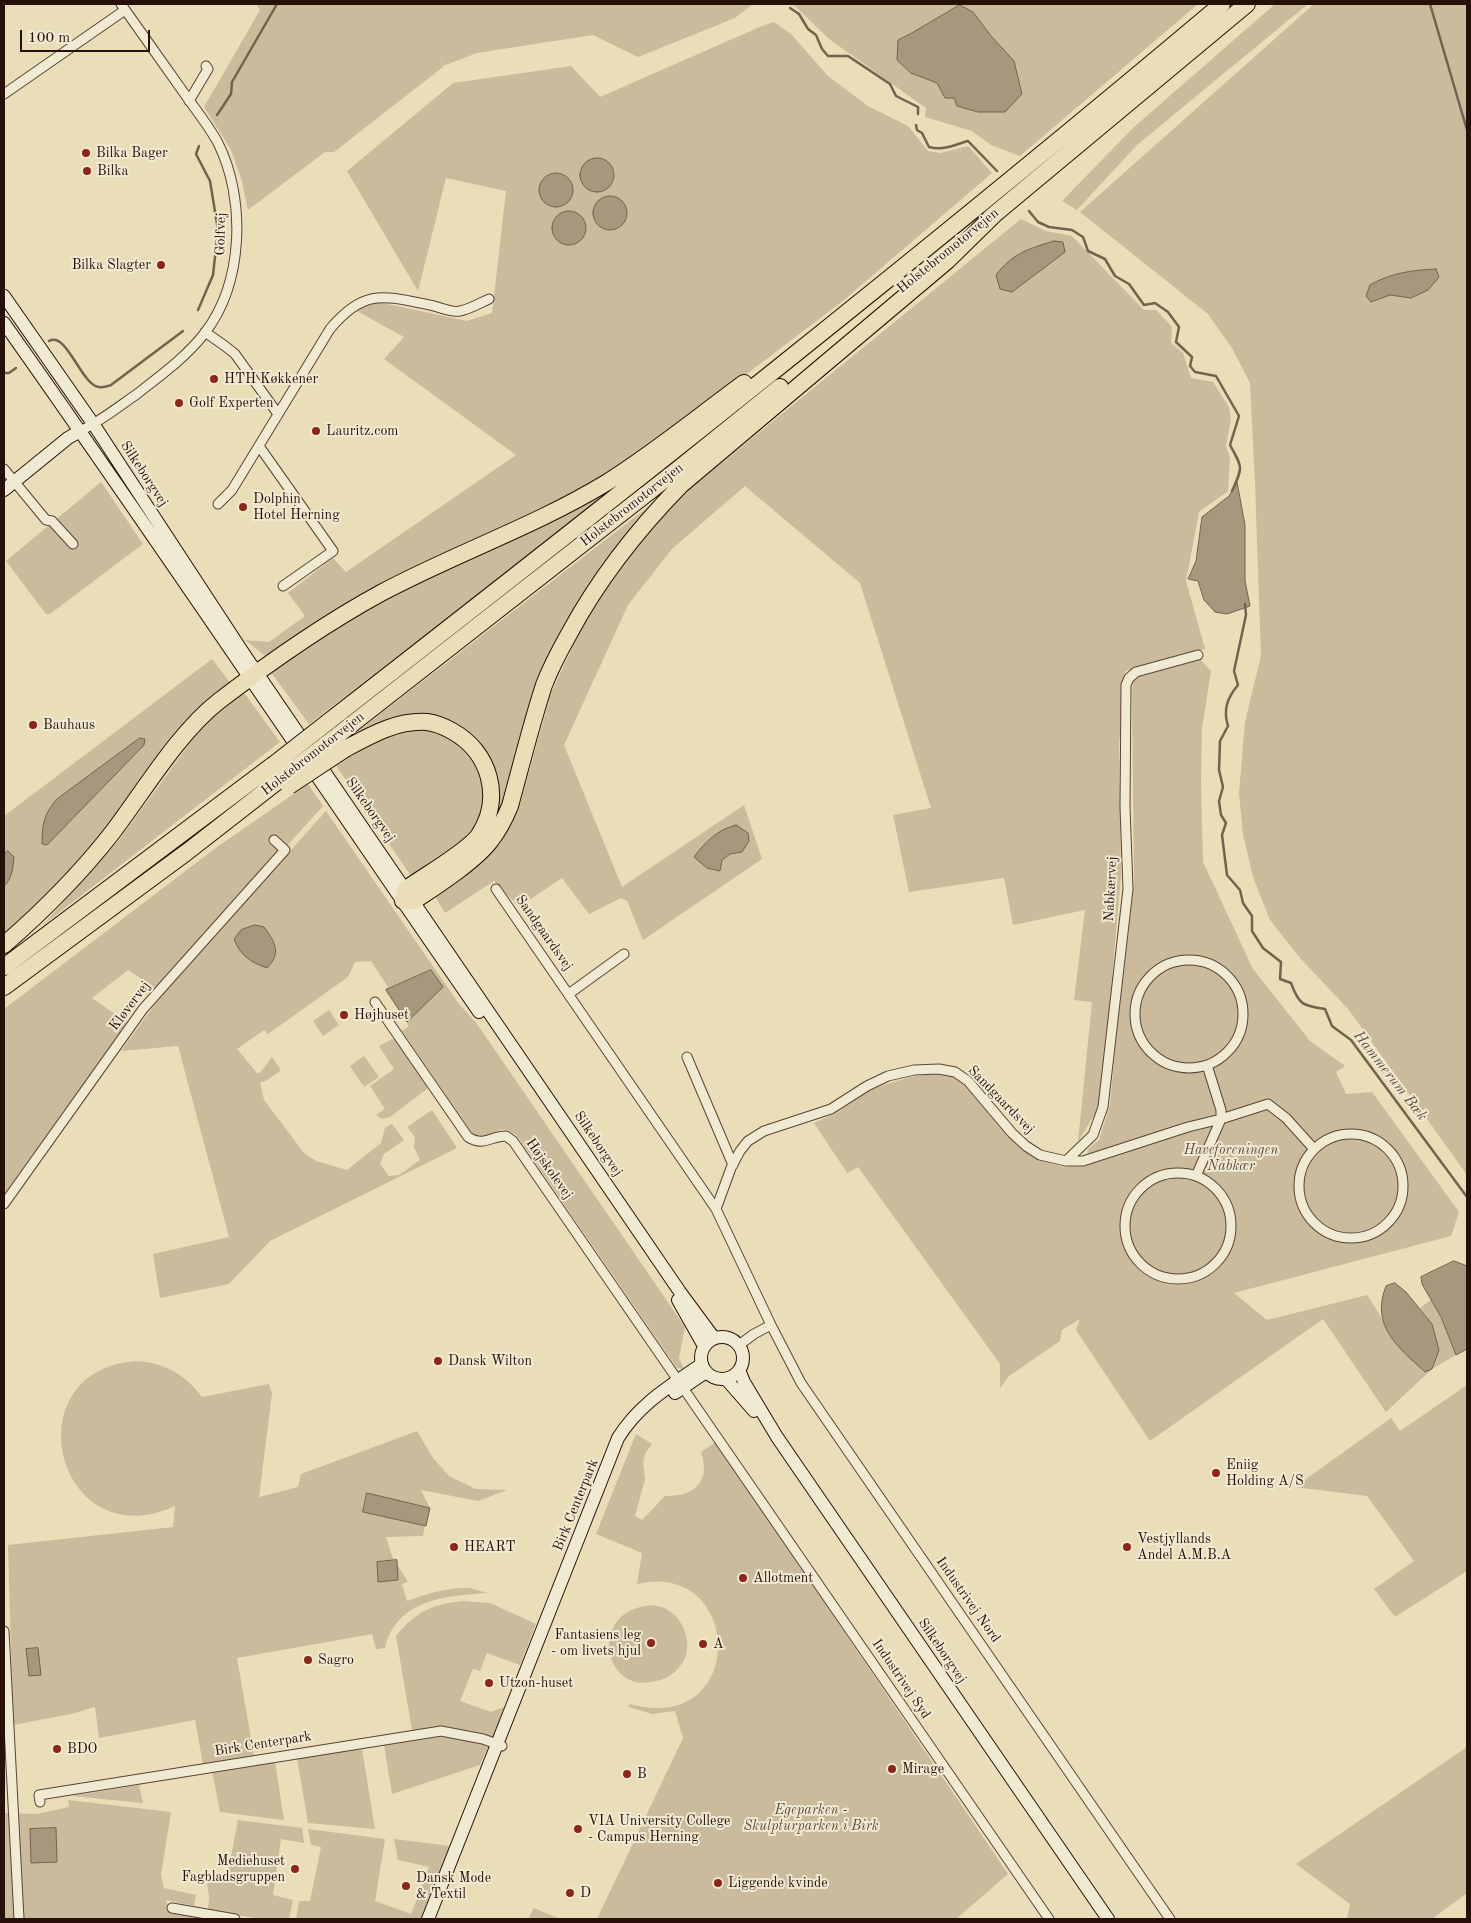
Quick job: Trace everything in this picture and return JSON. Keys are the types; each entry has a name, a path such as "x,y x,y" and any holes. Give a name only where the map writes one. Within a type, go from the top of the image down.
{"highway":[{"name":"Holstebromotorvejen","path":"337,735 685,443 873,293 1222,4"},
{"name":"Holstebromotorvejen","path":"4,967 281,776 337,735 677,470 997,212 1247,4"},
{"path":"408,897 476,856 490,842 503,823 510,806 545,684 562,646 581,611 613,561 649,517 681,485 947,261 997,212"},
{"path":"4,945 30,922 72,879 111,834 192,727 217,703 319,630 380,594 559,508 606,482 843,310 873,293"},
{"path":"4,987 187,852 234,826 281,776 337,735 381,730 403,724 428,722 446,727 462,736 478,752 488,770 492,792 488,813 476,840 408,897"}],"main road":[{"name":"Silkeborgvej","path":"4,296 94,425 253,676"},
{"name":"Silkeborgvej","path":"4,323 408,897 675,1296 709,1342"},
{"path":"9,486 68,438 80,432"},
{"path":"727,1337 739,1345 743,1357 739,1370 732,1376 717,1378 704,1368 701,1352 709,1342 727,1337"},
{"name":"Birk Centerpark","path":"428,1919 624,1442 633,1427 647,1412 704,1368"},
{"name":"Silkeborgvej","path":"739,1370 744,1382 777,1437 1107,1919"},
{"name":"Silkeborgvej","path":"726,1378 777,1437"},
{"name":"Birk Centerpark","path":"436,1919 500,1745"}],"street":[{"path":"4,94 123,7"},
{"name":"Golfvej","path":"80,432 94,425 185,356 205,332 220,308 230,280 237,248 233,185 218,143 123,7"},
{"path":"189,101 208,69 206,66"},
{"path":"218,504 232,490 330,329 342,314 356,303 388,296 459,312 489,299"},
{"path":"205,332 226,346 234,354 278,414"},
{"path":"259,446 333,551 283,586"},
{"path":"4,469 9,486 22,490 46,520 52,521 73,544"},
{"name":"Nabkærvej","path":"1066,1161 1093,1135 1102,1107 1128,889 1125,807 1126,685 1129,678 1136,672 1198,655"},
{"name":"Kløvervej","path":"4,1204 144,1009 285,850 274,840"},
{"name":"Sandgaardsvej","path":"496,889 570,993 716,1209 771,1325"},
{"name":"Sandgaardsvej","path":"570,993 624,954"},
{"path":"1190,960 1208,963 1224,973 1236,987 1240,996 1243,1005 1243,1024 1236,1042 1224,1056 1207,1065 1189,1068 1170,1064 1154,1055 1142,1040 1136,1023 1136,1004 1139,995 1143,986 1155,972 1171,963 1190,960"},
{"name":"Højskolevej","path":"376,1002 468,1138 477,1143 498,1136 506,1136 513,1141 730,1454"},
{"path":"687,1057 732,1165"},
{"path":"1196,1176 1221,1119 1221,1110 1207,1065"},
{"name":"Sandgaardsvej","path":"716,1209 732,1165 748,1141 764,1132 830,1109 867,1086 888,1076 914,1070 938,1069 955,1072 968,1081 1012,1134 1040,1155 1054,1160 1083,1161 1188,1127 1268,1104 1286,1118 1314,1149"},
{"path":"1349,1134 1367,1136 1383,1144 1396,1158 1402,1175 1404,1193 1398,1210 1387,1225 1372,1234 1354,1239 1336,1236 1319,1228 1307,1214 1300,1198 1299,1179 1304,1162 1314,1149 1331,1137 1349,1134"},
{"path":"1181,1173 1196,1176 1210,1184 1221,1195 1228,1209 1231,1225 1229,1240 1222,1255 1212,1267 1198,1275 1183,1278 1167,1278 1152,1272 1140,1262 1130,1249 1125,1219 1130,1203 1138,1190 1150,1180 1165,1174 1181,1173"},
{"path":"739,1345 771,1325"},
{"name":"Industrivej Nord","path":"771,1325 801,1383 1170,1919"},
{"name":"Industrivej Syd","path":"730,1454 1049,1919"},
{"path":"4,1631 19,1919"},
{"name":"Birk Centerpark","path":"40,1802 39,1795 441,1732 483,1738 500,1745"},
{"path":"172,1908 234,1919"}],"green space":[{"path":"256,4 753,4 735,18 638,57 593,35 477,53 443,66 435,45 443,67 334,152 325,152 248,210 242,181 231,150 204,107 260,10"},
{"path":"793,4 1198,4 1020,156 991,145 972,131 925,117 926,108 829,39"},
{"path":"1275,4 1308,4 1137,145 1077,210 1062,201 1133,128"},
{"path":"1314,4 1467,4 1467,1175 1349,1010 1301,959 1270,920 1253,877 1243,834 1239,793 1245,722 1261,656 1250,383 1232,348 1208,314 1080,212"},
{"path":"774,22 791,34 828,76 868,106 908,126 928,151 940,153 968,146 992,173 844,300 710,402 600,478 268,658 245,640 269,642 305,616 288,593 333,558 346,572 516,455 384,359 404,337 355,310 378,302 467,321 492,313 506,191 446,178 418,291 347,171 453,83 571,66 600,97"},
{"path":"1021,219 1046,231 1072,236 1144,310 1156,310 1172,327 1171,343 1183,353 1191,378 1213,382 1229,407 1231,419 1226,446 1230,458 1228,491 1199,512 1186,581 1205,649 1125,671 1119,744 1121,875 1111,990 1099,1107 1078,1142 1092,1002 1074,1000 1085,910 1013,925 1004,878 909,892 893,815 931,808 860,583 745,486 672,549 628,605 564,745 622,887 744,805 762,859 643,940 627,901 621,898 589,914 562,878 519,907 494,881 445,913 433,893 482,861 503,838 518,811 551,693 581,629 619,567 675,501"},
{"path":"649,463 309,724 270,671 381,599"},
{"path":"101,482 143,544 50,614 46,614 6,561"},
{"path":"657,500 574,611 504,806 490,831 483,749 464,729 449,722 348,739"},
{"name":"Haveforeningen Nabkær","path":"1199,658 1211,671 1202,728 1203,862 1253,969 1310,1041 1345,1066 1336,1072 1346,1094 1372,1092 1459,1212 1451,1236 1234,1293 1267,1320 1367,1295 1380,1315 1389,1335 1425,1372 1432,1324 1420,1308 1431,1300 1441,1317 1456,1355 1432,1369 1386,1412 1323,1319 1150,1441 1076,1330 1080,1319 1062,1330 1060,1341 1009,1376 1000,1388 1000,1364 858,1167 847,1173 814,1123 836,1113 874,1088 910,1077 937,1073 954,1076 964,1083 1018,1145 1030,1155 1065,1167 1086,1166 1088,1149 1099,1140 1110,1105 1134,884 1132,691 1134,677"},
{"path":"212,659 231,684 64,877 4,937 4,886 12,874 12,870 8,851 4,854 4,816"},
{"path":"245,694 280,742 43,925 119,840 201,728 234,697"},
{"path":"425,730 444,734 471,754 480,772 485,794 480,815 472,835 411,876 335,764 378,740 401,733"},
{"path":"308,784 323,806 157,989 128,970 92,998 128,1023 4,1202 4,1009 217,847"},
{"path":"326,811 459,1004 477,1024 685,1327 679,1358 684,1369 677,1368 517,1136 505,1130 477,1138 472,1133 402,1031 409,1026 385,989 388,987 371,961 355,962 348,977 268,1034 264,1030 237,1049 257,1073 260,1073 272,1057 281,1070 266,1081 260,1082 264,1100 304,1153 316,1161 347,1170 381,1143 385,1128 392,1124 404,1140 384,1154 380,1164 389,1176 399,1175 420,1160 414,1147 415,1137 407,1127 432,1110 457,1148 270,1241 229,1284 160,1298 153,1254 229,1237 178,1046 121,1051 166,989"},
{"path":"329,1010 339,1025 323,1036 313,1021"},
{"path":"392,1039 398,1042 427,1084 427,1089 390,1117 382,1119 376,1115 385,1109 370,1086 394,1069 379,1046"},
{"path":"364,1056 379,1077 364,1087 350,1066"},
{"path":"139,1361 158,1365 175,1372 196,1389 202,1397 269,1384 272,1393 259,1497 298,1487 301,1474 417,1431 433,1458 449,1476 476,1489 507,1490 478,1501 421,1490 430,1508 367,1493 363,1512 425,1526 423,1536 386,1537 392,1556 408,1582 402,1584 407,1601 453,1589 469,1588 488,1593 455,1596 425,1603 400,1619 391,1632 385,1648 376,1649 372,1634 237,1658 254,1756 203,1764 195,1720 99,1738 95,1707 71,1714 13,1725 8,1545 173,1527 175,1506 134,1516 101,1507 77,1486 64,1456 62,1424 73,1394 98,1371"},
{"path":"1467,1385 1467,1571 1395,1617 1374,1589 1414,1561 1367,1496 1295,1487 1391,1418 1400,1431"},
{"name":"Egeparken - Skulpturparken i Birk","path":"636,1434 652,1444 646,1452 643,1461 645,1479 635,1516 642,1520 665,1496 685,1494 698,1485 704,1471 701,1452 716,1442 1008,1874 956,1919 597,1919 683,1738 675,1711 652,1714 629,1707 629,1704 668,1707 696,1696 713,1674 718,1647 713,1619 697,1596 672,1583 637,1584 642,1553 596,1534"},
{"path":"464,1601 490,1603 536,1624 520,1665 487,1653 480,1671 473,1669 460,1701 491,1712 504,1707 493,1737 452,1730 412,1730 396,1636 411,1620 426,1610 443,1604"},
{"path":"651,1605 662,1607 669,1611 681,1623 687,1638 686,1655 680,1666 668,1677 653,1682 636,1682 622,1675 616,1668 612,1660 609,1643 614,1625 623,1615 634,1609"},
{"path":"442,1736 480,1743 488,1747 480,1765 392,1794 384,1745"},
{"path":"1467,1747 1467,1893 1432,1919 1347,1919 1350,1904 1296,1864"},
{"path":"362,1749 375,1829 308,1823 297,1758"},
{"path":"275,1762 284,1820 220,1812 212,1771"},
{"path":"139,1785 143,1803 72,1796"},
{"path":"68,1800 171,1812 161,1875 164,1888 196,1895 194,1906 166,1900 169,1912 207,1919 4,1919 4,1813 37,1814 69,1807"},
{"path":"238,1820 302,1828 304,1843 281,1839 273,1895 293,1900 289,1919 260,1919 208,1910 209,1897 206,1874 227,1877"},
{"path":"308,1829 385,1839 375,1901 411,1914 429,1867 398,1860 394,1839 450,1846 421,1919 296,1919 299,1901 310,1901 321,1847 311,1845"},
{"path":"534,1908 560,1919 528,1919"}],"shaded area":[{"path":"960,5 973,12 991,36 1014,61 1022,94 1005,112 978,112 957,106 954,98 945,98 937,83 911,73 897,60 898,40"},
{"path":"597,158 604,159 609,163 613,168 613,182 609,187 604,191 597,192 590,191 585,187 581,182 580,175 581,168 585,163 590,159"},
{"path":"556,173 563,174 568,178 572,183 572,197 568,202 563,206 556,207 549,206 544,202 540,197 539,190 540,183 544,178 549,174"},
{"path":"610,196 617,197 622,201 626,206 626,220 622,225 617,229 610,230 603,229 598,225 594,220 593,213 594,206 598,201 603,197"},
{"path":"569,211 576,212 581,216 585,221 585,235 581,240 576,244 569,245 562,244 557,240 553,235 552,228 553,221 557,216 562,212"},
{"path":"1054,241 1063,242 1065,252 1012,292 1000,289 996,275 1002,268 1015,257 1029,249"},
{"path":"1436,269 1439,277 1428,290 1411,298 1390,295 1371,302 1366,296 1370,285 1378,281 1410,271"},
{"path":"1237,482 1245,525 1245,581 1250,606 1227,614 1215,612 1204,600 1198,581 1188,579 1196,561 1202,517 1229,496"},
{"path":"140,738 145,739 144,745 47,845 42,844 45,820 57,799"},
{"path":"736,825 748,833 749,841 742,852 730,854 722,860 720,871 707,868 694,857 712,837"},
{"path":"8,851 14,857 14,861 10,877 4,886 4,854"},
{"path":"255,925 264,927 274,943 276,952 272,963 267,968 246,957 234,939 241,930"},
{"path":"431,970 443,987 407,1022 386,990"},
{"path":"1454,1261 1467,1266 1467,1349 1456,1355 1441,1317 1422,1284 1421,1277"},
{"path":"1395,1283 1406,1292 1432,1324 1439,1350 1432,1369 1425,1372 1405,1354 1389,1335 1384,1324 1382,1300 1386,1286"},
{"path":"367,1493 430,1508 426,1526 363,1512"},
{"path":"397,1560 398,1580 378,1582 377,1562"},
{"path":"38,1648 41,1675 29,1676 26,1649"},
{"path":"56,1828 57,1862 31,1863 30,1829"}],"waterway":[{"path":"217,115 231,94 232,82 277,4"},
{"path":"1430,4 1467,130"},
{"path":"790,8 799,14 808,29 816,35 822,49 828,56 848,56 890,84 896,96 918,107 918,114"},
{"path":"916,125 917,130 922,133 929,147 944,148 968,141 997,171"},
{"path":"198,310 213,275 218,230 210,181 196,154 199,146"},
{"name":"Hammerum Bæk","path":"1029,211 1038,222 1049,227 1072,230 1083,237 1088,251 1105,259 1115,276 1129,284 1144,305 1155,303 1168,312 1179,327 1176,342 1192,357 1190,366 1195,372 1216,376 1239,416 1230,445 1240,468 1232,491"},
{"path":"49,341 56,340 62,344 86,378 92,384 102,387 111,385 183,331"},
{"path":"4,373 9,373 16,368"},
{"name":"Hammerum Bæk","path":"1245,604 1246,615 1234,671 1238,685 1227,704 1228,726 1220,741 1219,770 1223,787 1219,801 1221,815 1226,823 1222,835 1227,875 1240,890 1243,903 1252,916 1252,931 1263,948 1281,962 1280,979 1291,983 1299,1000 1303,1003 1325,1009 1332,1026 1351,1040 1467,1197"}],"place":[{"name":"Bilka Bager","path":"86,153"},
{"name":"Bilka","path":"87,171"},
{"name":"Bilka Slagter","path":"161,265"},
{"name":"HTH Køkkener","path":"214,379"},
{"name":"Golf Experten","path":"179,403"},
{"name":"Lauritz.com","path":"316,431"},
{"name":"Dolphin Hotel Herning","path":"243,507"},
{"name":"Bauhaus","path":"33,725"},
{"name":"Højhuset","path":"344,1015"},
{"name":"Dansk Wilton","path":"438,1361"},
{"name":"Eniig Holding A/S","path":"1216,1473"},
{"name":"HEART","path":"454,1547"},
{"name":"Vestjyllands Andel A.M.B.A","path":"1127,1547"},
{"name":"Allotment","path":"743,1578"},
{"name":"Fantasiens leg - om livets hjul","path":"651,1643"},
{"name":"A","path":"703,1644"},
{"name":"Sagro","path":"308,1660"},
{"name":"Utzon-huset","path":"489,1683"},
{"name":"BDO","path":"57,1749"},
{"name":"Mirage","path":"892,1769"},
{"name":"B","path":"627,1774"},
{"name":"VIA University College - Campus Herning","path":"578,1829"},
{"name":"Mediehuset Fagbladsgruppen","path":"295,1869"},
{"name":"Liggende kvinde","path":"718,1883"},
{"name":"Dansk Mode & Textil","path":"406,1886"},
{"name":"D","path":"570,1893"}]}
